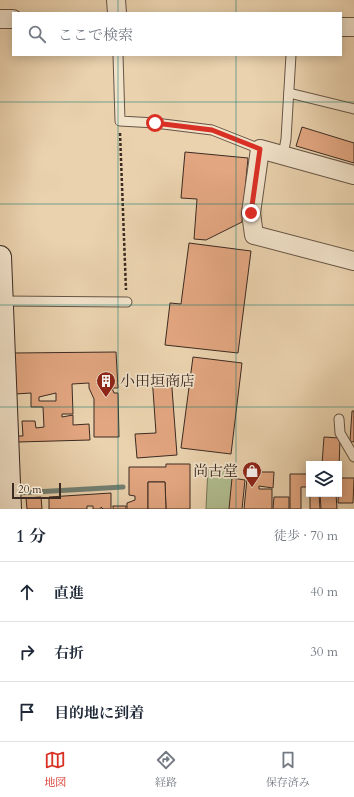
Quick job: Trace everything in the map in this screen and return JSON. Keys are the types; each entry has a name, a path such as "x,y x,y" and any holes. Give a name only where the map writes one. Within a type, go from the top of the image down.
{"main road":[{"path":"0,257 10,509"}],"street":[{"path":"116,0 117,12"},
{"path":"0,19 12,20"},
{"path":"342,27 354,27"},
{"path":"354,175 260,149 251,213 254,235 354,261"}],"lane":[{"path":"118,56 120,121 155,123 212,130 260,149"},
{"path":"283,155 286,139 291,56"},
{"path":"289,93 354,109"},
{"path":"2,302 127,302"},
{"path":"339,419 340,433 354,457"}],"path":[{"path":"120,121 127,302"}],"green space":[{"path":"208,467 234,467 230,509 206,509"}],"building":[{"path":"302,127 354,143 354,163 296,146"},
{"path":"185,152 248,158 242,222 206,240 194,239 197,199 181,198"},
{"path":"189,243 251,251 238,353 165,345 170,303 181,304"},
{"name":"小田垣商店","path":"116,352 118,388 112,388 114,393 118,393 119,437 94,437 94,399 89,388 89,383 72,384 73,414 62,414 62,417 73,415 73,425 89,424 90,440 18,442 18,436 23,436 22,421 35,421 36,428 44,427 43,407 31,407 31,393 15,394 13,353","holes":["56,393 56,401 39,401 39,397"]},
{"path":"193,357 242,363 231,454 181,448"},
{"path":"171,375 177,455 137,458 135,434 156,433 152,376"},
{"path":"352,411 354,411 354,442 350,441"},
{"path":"324,437 340,438 339,461 322,461"},
{"path":"166,464 190,464 190,509 166,509 165,482 148,482 148,509 127,509 127,503 135,500 135,496 129,495 129,467 166,467"},
{"name":"尚古堂","path":"248,468 261,469 261,472 274,472 273,488 259,486 259,489 272,489 272,509 244,509"},
{"path":"290,474 306,474 306,487 301,487 301,509 290,509"},
{"path":"232,478 245,480 242,509 229,509"},
{"path":"342,478 354,478 353,503 338,503 338,497 342,497"},
{"path":"148,482 165,482 166,509 148,509"},
{"path":"111,493 111,509 103,509 101,507 101,509 93,509 93,506 87,506 87,509 49,509 49,497"},
{"path":"41,497 42,509 27,509 26,498"},
{"path":"274,497 289,497 289,509 273,509"},
{"path":"310,497 319,497 320,509 310,509"},
{"path":"320,497 336,497 337,509 321,509"},
{"path":"113,506 126,506 126,509 113,509"}],"waterway":[{"path":"17,493 123,487"}],"place":[{"name":"小田垣商店","path":"106,398"},
{"name":"尚古堂","path":"252,488"}],"route":[{"path":"155,123 212,130 260,149 251,213"}]}
